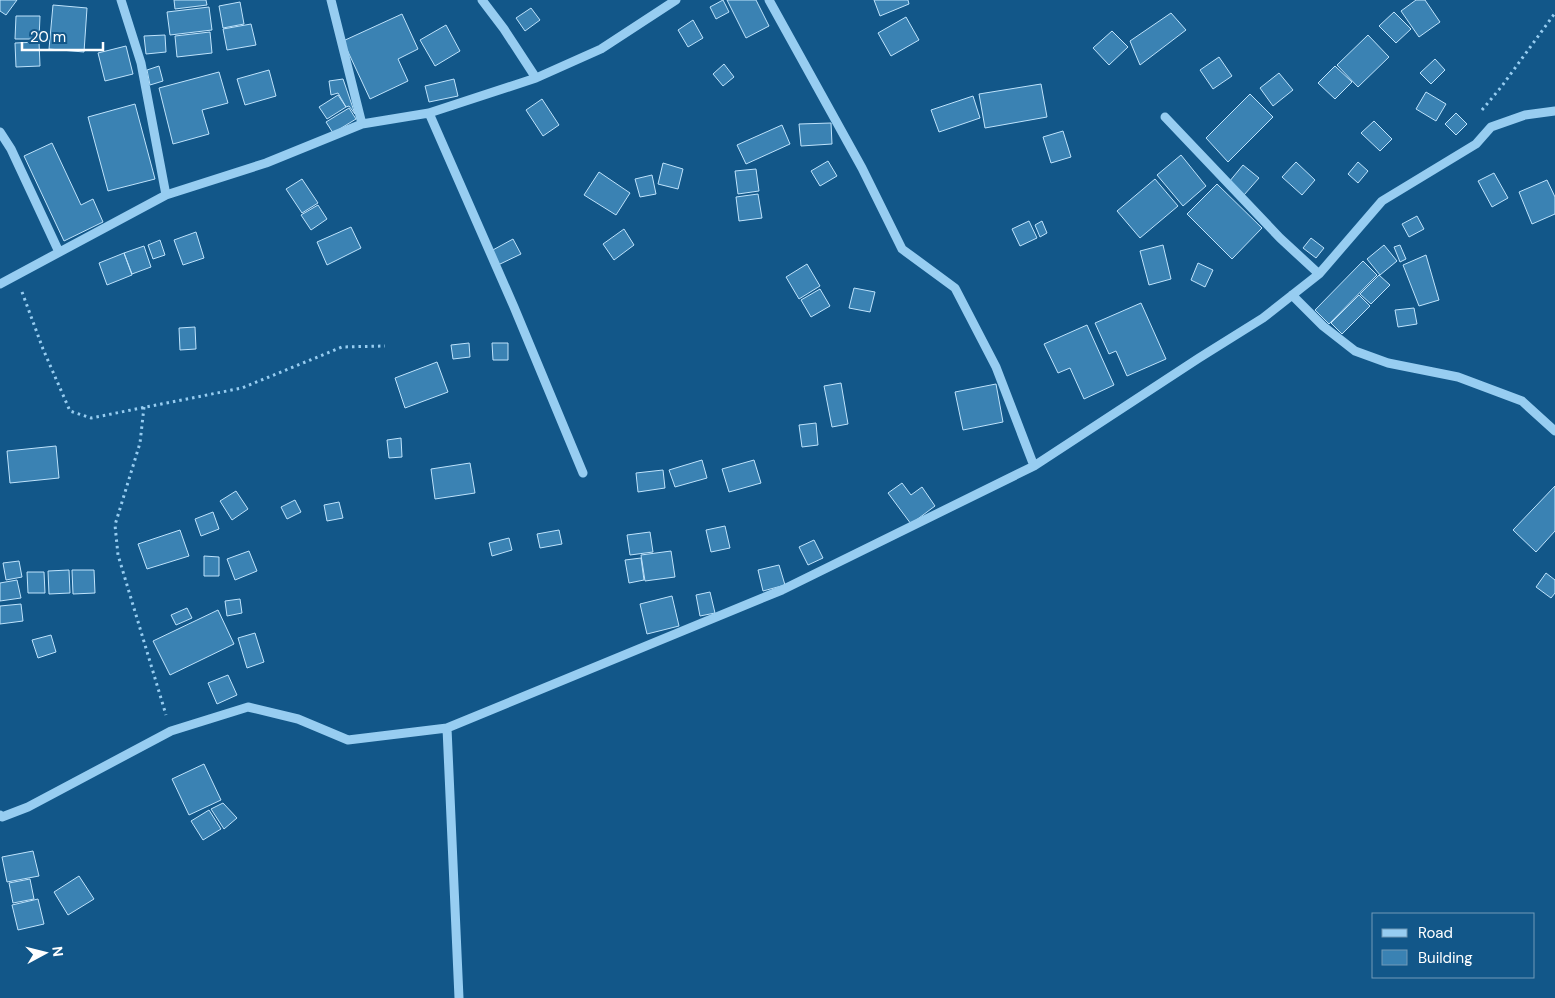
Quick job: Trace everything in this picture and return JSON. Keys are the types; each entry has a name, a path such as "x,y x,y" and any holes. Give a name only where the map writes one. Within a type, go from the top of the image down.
{"street":[{"path":"120,0 141,63 166,195"},
{"path":"331,0 362,124"},
{"path":"482,0 504,29 536,78"},
{"path":"0,284 166,195 266,163 362,124 429,113 536,78 601,49 676,0"},
{"path":"769,0 862,168 902,249 955,288 996,367 1034,466"},
{"path":"1,817 28,806 171,731 248,707 298,719 348,740 448,728 782,590 1034,466 1263,318 1292,296 1319,274 1382,201 1476,144 1491,127 1525,115 1555,111"},
{"path":"429,113 514,307 583,473"},
{"path":"1165,117 1280,238 1319,274"},
{"path":"0,132 11,149 59,252"},
{"path":"1292,296 1323,326 1355,351 1388,363 1458,377 1522,401 1555,431"},
{"path":"448,728 459,998"}],"path":[{"path":"1479,114 1502,86 1555,12"},
{"path":"16,275 43,349 70,411 91,418 242,388 342,347 385,346"},
{"path":"144,408 140,443 115,525 115,533 118,555 171,731"}],"building":[{"path":"0,0 17,0 6,15 0,11"},
{"path":"174,0 206,0 207,5 175,9"},
{"path":"723,0 729,12 716,19 710,7"},
{"path":"727,0 756,0 769,26 746,38"},
{"path":"874,0 908,0 909,4 880,16"},
{"path":"1416,0 1425,0 1440,22 1419,37 1401,11"},
{"path":"240,2 244,24 223,28 219,6"},
{"path":"53,5 87,8 84,52 49,49"},
{"path":"209,7 212,30 170,35 167,12"},
{"path":"531,8 540,20 525,31 516,18"},
{"path":"1394,12 1411,29 1396,43 1379,26"},
{"path":"1171,13 1186,30 1140,65 1130,41"},
{"path":"402,14 418,49 398,59 408,81 370,99 343,41"},
{"path":"16,16 40,16 39,39 15,39"},
{"path":"906,17 919,40 891,56 878,33"},
{"path":"693,20 703,38 688,47 678,30"},
{"path":"251,24 256,45 227,50 223,29"},
{"path":"446,25 460,51 435,66 420,40"},
{"path":"1112,31 1128,47 1109,65 1093,48"},
{"path":"210,32 212,53 177,57 175,36"},
{"path":"165,35 166,52 146,54 144,36"},
{"path":"1368,35 1389,57 1358,87 1337,65"},
{"path":"39,42 40,66 16,67 15,43"},
{"path":"126,46 133,74 105,81 98,53"},
{"path":"1219,57 1232,76 1213,89 1200,70"},
{"path":"1435,59 1445,70 1431,84 1420,73"},
{"path":"724,64 734,77 723,86 713,74"},
{"path":"159,66 163,81 150,85 147,70"},
{"path":"1335,66 1352,82 1335,99 1318,83"},
{"path":"269,70 276,96 245,105 237,79"},
{"path":"219,72 228,103 202,110 209,134 173,144 159,88"},
{"path":"1279,73 1293,90 1273,106 1260,88"},
{"path":"343,79 355,114 349,106 346,107 338,93 331,95 329,81"},
{"path":"454,79 458,96 429,102 425,86"},
{"path":"1041,84 1047,117 985,128 979,94"},
{"path":"1426,92 1446,104 1436,121 1416,109"},
{"path":"1250,94 1273,117 1228,162 1206,138"},
{"path":"338,95 346,107 327,119 319,107"},
{"path":"973,96 980,118 939,132 931,110"},
{"path":"542,99 559,125 543,136 526,110"},
{"path":"135,104 155,179 108,191 88,117"},
{"path":"349,108 356,119 333,133 326,122"},
{"path":"1456,113 1467,124 1456,135 1445,124"},
{"path":"1374,121 1392,139 1380,151 1361,133"},
{"path":"831,123 832,144 801,146 799,124"},
{"path":"782,125 790,144 746,164 737,145"},
{"path":"1063,131 1071,157 1051,163 1043,137"},
{"path":"52,143 81,205 93,199 103,222 64,241 24,156"},
{"path":"1181,155 1206,186 1183,206 1157,175"},
{"path":"828,161 837,176 820,186 811,171"},
{"path":"1296,162 1315,180 1302,195 1282,177"},
{"path":"1358,162 1368,171 1358,183 1348,174"},
{"path":"663,163 683,169 678,189 658,184"},
{"path":"1243,165 1259,178 1244,195 1229,182"},
{"path":"756,169 759,191 738,194 735,171"},
{"path":"599,172 630,193 616,215 584,195"},
{"path":"1494,173 1508,198 1492,207 1478,181"},
{"path":"652,175 656,194 640,197 635,179"},
{"path":"302,179 318,203 302,213 286,189"},
{"path":"1155,179 1178,206 1140,238 1117,211"},
{"path":"1547,180 1555,197 1555,214 1532,224 1519,192"},
{"path":"1217,184 1262,228 1232,259 1187,214"},
{"path":"758,194 762,218 739,221 736,197"},
{"path":"318,205 327,219 311,230 301,215"},
{"path":"1417,216 1424,229 1409,237 1402,224"},
{"path":"1029,221 1037,238 1020,246 1012,229"},
{"path":"1042,221 1047,233 1040,237 1035,225"},
{"path":"351,227 361,248 327,265 317,242"},
{"path":"624,229 634,245 614,260 603,244"},
{"path":"196,232 204,258 183,265 174,240"},
{"path":"1311,238 1324,248 1316,258 1303,248"},
{"path":"513,239 521,254 498,265 491,251"},
{"path":"160,240 165,255 153,259 148,245"},
{"path":"1163,245 1171,279 1149,285 1140,251"},
{"path":"1384,245 1397,261 1380,275 1367,259"},
{"path":"1400,245 1406,259 1400,262 1394,247"},
{"path":"144,246 151,267 132,274 124,253"},
{"path":"124,253 132,275 107,285 99,263"},
{"path":"1426,255 1439,300 1419,306 1403,265"},
{"path":"1363,261 1377,275 1329,324 1315,310"},
{"path":"1198,263 1213,270 1205,287 1191,280"},
{"path":"807,264 820,286 799,299 786,277"},
{"path":"1379,275 1390,285 1371,304 1360,294"},
{"path":"854,288 875,292 870,312 849,308"},
{"path":"820,289 830,306 811,317 801,300"},
{"path":"1359,295 1370,306 1342,334 1331,323"},
{"path":"1141,303 1166,359 1127,376 1116,351 1109,354 1095,323"},
{"path":"1414,308 1417,324 1398,327 1395,310"},
{"path":"1087,325 1114,385 1084,399 1070,368 1058,373 1044,344"},
{"path":"195,327 196,349 180,350 179,328"},
{"path":"469,343 470,357 453,359 451,345"},
{"path":"492,343 508,343 508,360 493,360"},
{"path":"437,362 448,392 405,408 395,378"},
{"path":"841,383 848,424 832,427 824,386"},
{"path":"996,384 1003,422 963,430 955,392"},
{"path":"816,423 818,445 802,447 799,425"},
{"path":"401,438 402,457 389,458 387,440"},
{"path":"56,446 59,478 10,483 7,451"},
{"path":"702,460 707,478 675,487 669,470"},
{"path":"754,460 761,483 729,492 722,469"},
{"path":"470,463 475,493 435,499 431,469"},
{"path":"663,470 665,488 638,492 636,473"},
{"path":"902,483 911,495 922,487 935,506 911,524 888,493"},
{"path":"1555,486 1555,531 1536,552 1513,530"},
{"path":"236,491 248,509 232,520 220,501"},
{"path":"295,500 301,512 287,519 281,507"},
{"path":"339,502 343,518 327,521 324,505"},
{"path":"213,512 219,529 201,536 195,519"},
{"path":"725,526 730,548 711,552 706,530"},
{"path":"180,530 189,556 147,569 138,544"},
{"path":"559,530 562,544 540,548 537,534"},
{"path":"650,532 653,552 630,555 627,535"},
{"path":"509,538 512,550 492,556 489,543"},
{"path":"814,540 823,558 808,565 799,547"},
{"path":"249,551 257,571 235,580 227,559"},
{"path":"671,551 675,577 645,581 641,555"},
{"path":"204,556 219,557 219,576 204,576"},
{"path":"641,558 644,580 629,583 625,560"},
{"path":"19,561 22,577 6,580 3,563"},
{"path":"779,565 785,585 763,591 758,570"},
{"path":"69,570 70,593 49,594 48,571"},
{"path":"72,570 94,570 95,593 73,594"},
{"path":"27,572 44,572 45,593 28,593"},
{"path":"1546,573 1555,580 1555,593 1551,598 1536,587"},
{"path":"17,580 21,598 0,601 0,583"},
{"path":"710,592 715,613 700,616 696,595"},
{"path":"672,596 679,626 647,634 640,604"},
{"path":"240,599 242,613 227,616 225,601"},
{"path":"21,604 23,621 0,624 0,606"},
{"path":"187,608 192,618 176,625 171,615"},
{"path":"218,610 234,644 170,675 153,641"},
{"path":"255,633 264,662 247,668 238,638"},
{"path":"51,635 56,652 38,658 32,640"},
{"path":"228,675 237,695 217,704 208,683"},
{"path":"204,764 221,800 189,815 172,779"},
{"path":"223,803 237,818 224,829 211,809"},
{"path":"209,810 221,829 203,840 191,821"},
{"path":"33,851 39,876 7,882 2,857"},
{"path":"79,876 94,899 68,915 54,892"},
{"path":"30,879 34,899 13,903 9,883"},
{"path":"38,899 44,924 18,930 12,905"}]}
